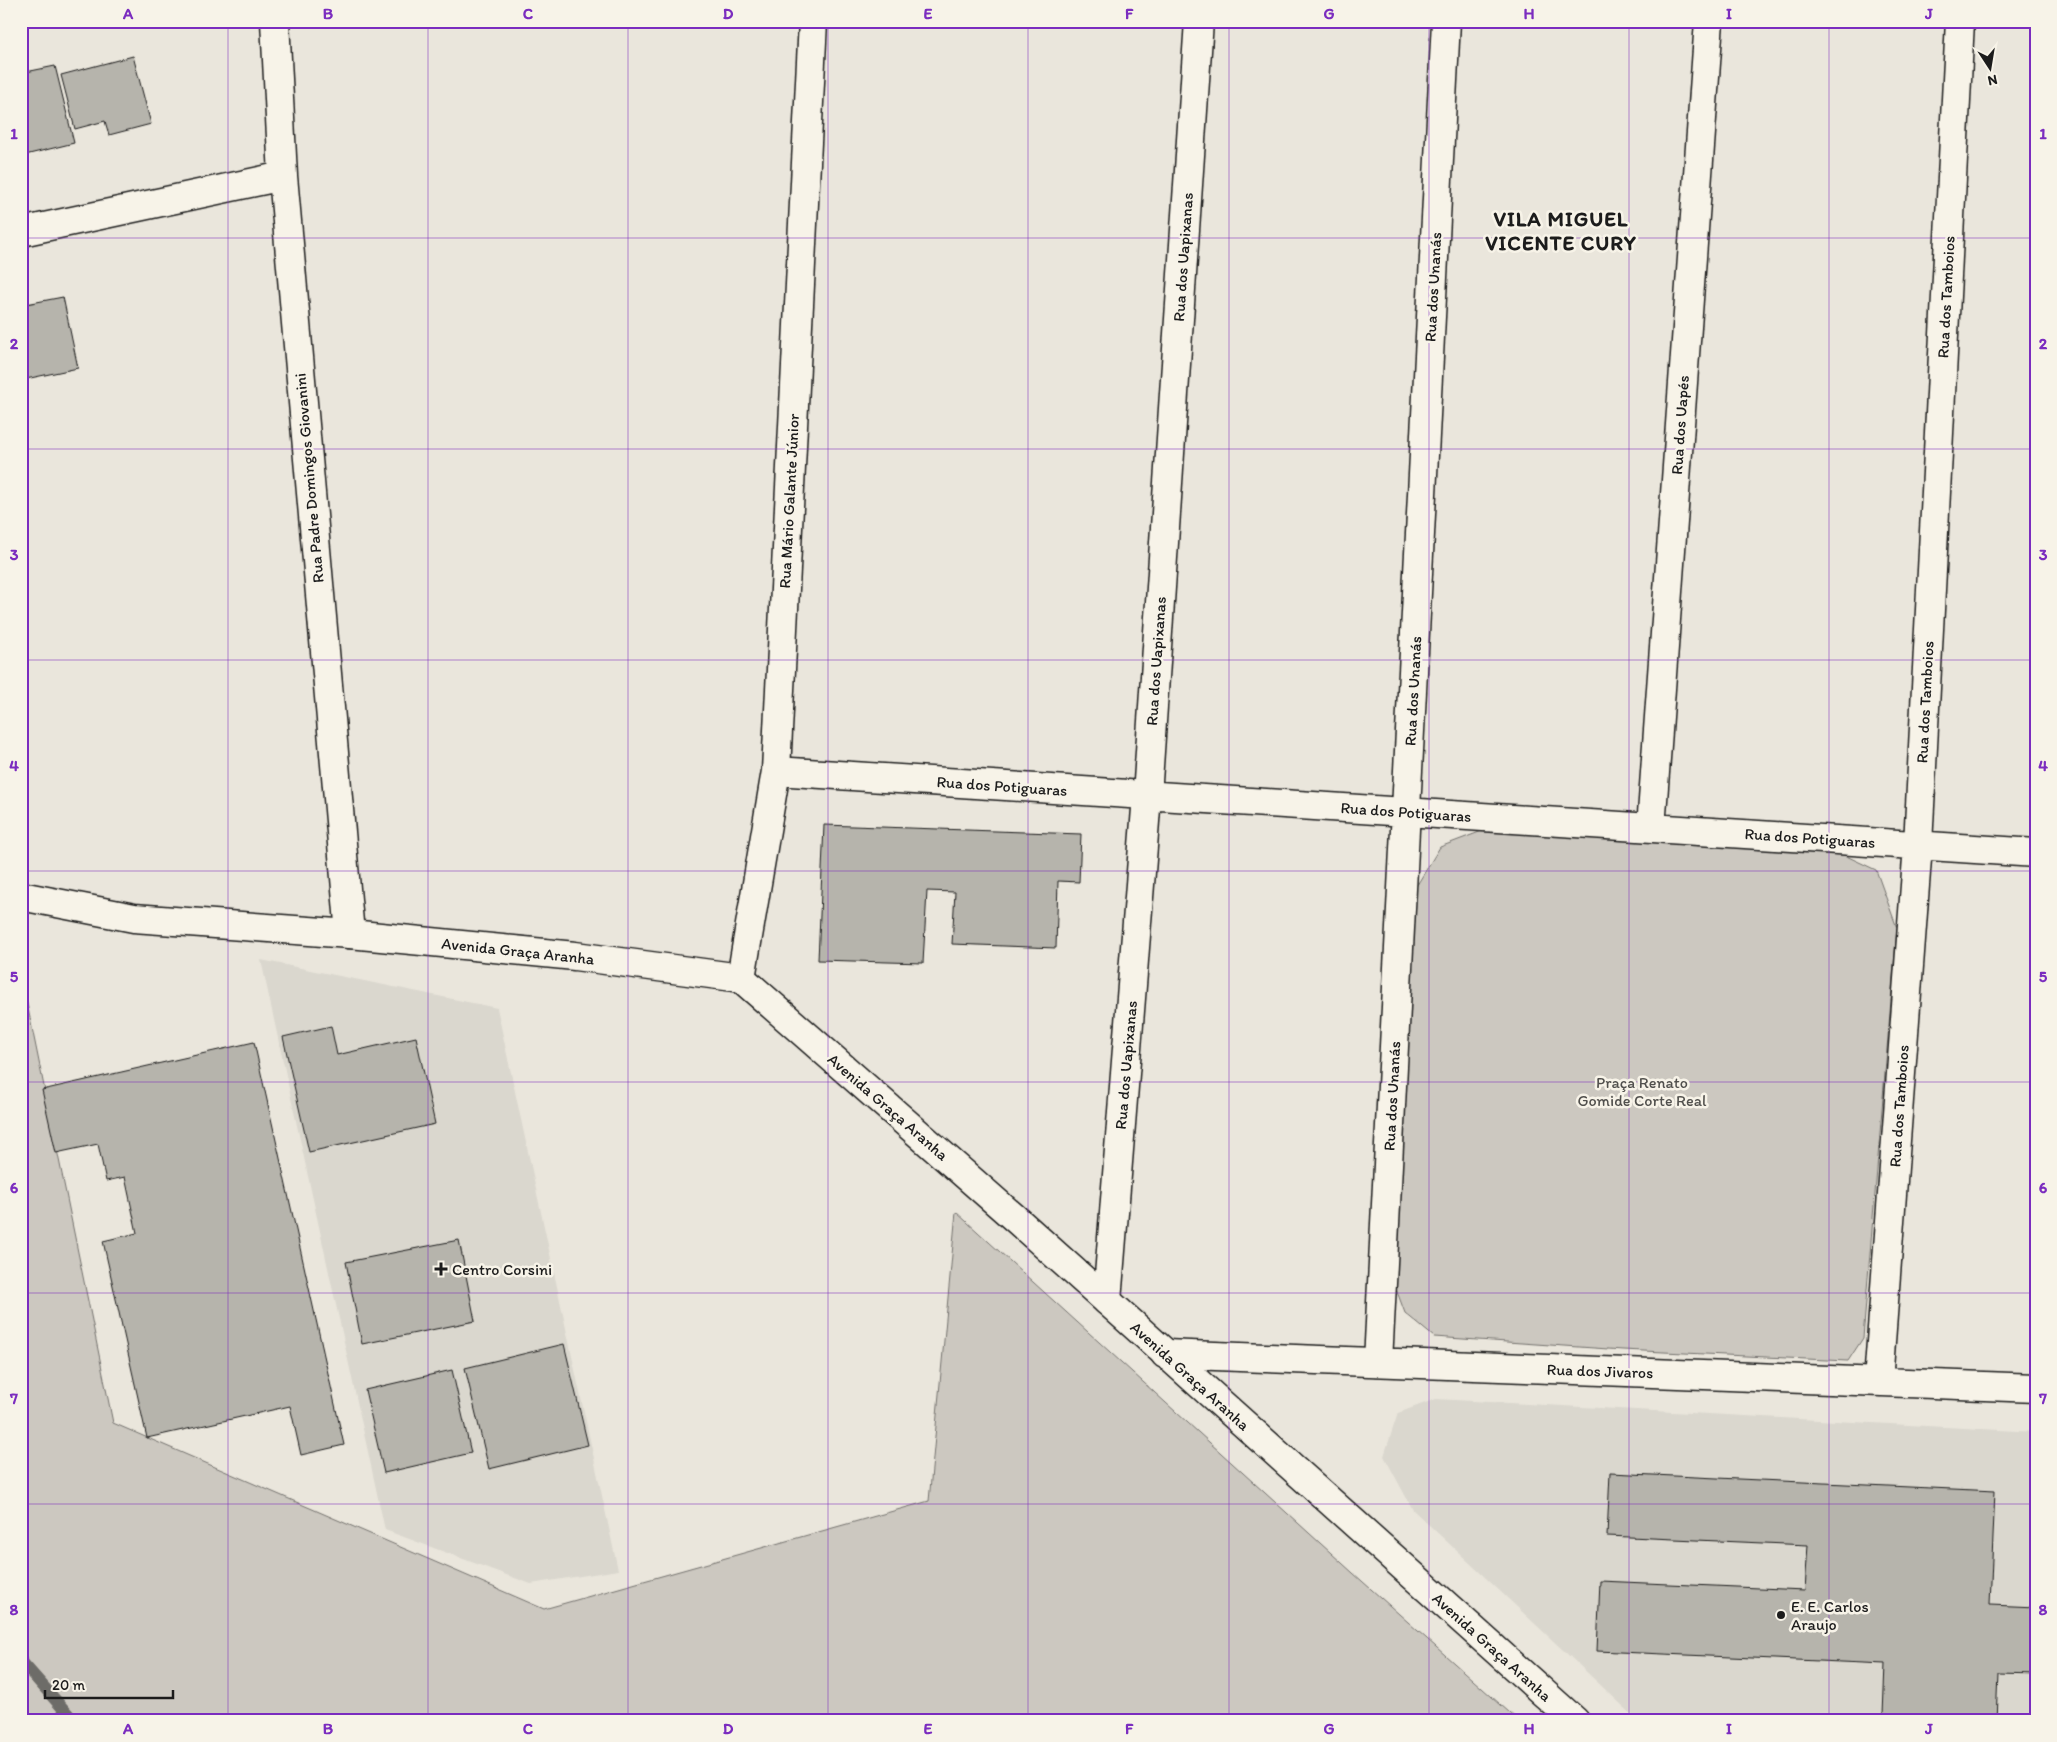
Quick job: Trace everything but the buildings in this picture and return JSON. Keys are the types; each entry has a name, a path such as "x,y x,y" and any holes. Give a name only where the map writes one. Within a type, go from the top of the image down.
{"street":[{"name":"Rua Padre Domingos Giovanini","path":"275,21 283,176 350,934"},
{"name":"Rua Mário Galante Júnior","path":"741,978 776,771 813,21"},
{"name":"Rua dos Uapixanas","path":"1107,1301 1147,796 1199,21"},
{"name":"Rua dos Unanás","path":"1378,1362 1446,21"},
{"name":"Rua dos Uapés","path":"1652,828 1709,21"},
{"name":"Rua dos Tamboios","path":"1878,1382 1918,846 1960,21"},
{"path":"21,232 283,176"},
{"name":"Rua dos Potiguaras","path":"776,771 2036,853"},
{"name":"Avenida Graça Aranha","path":"21,896 134,918 350,934 575,956 741,978 1107,1301 1575,1721"},
{"name":"Rua dos Jivaros","path":"1165,1354 2036,1388"}],"shaded area":[{"name":"Centro Corsini","path":"261,960 497,1008 618,1570 531,1584 385,1530"},
{"name":"E. E. Carlos Araujo","path":"1436,1399 2036,1432 2036,1721 1639,1721 1413,1510 1384,1456 1398,1413"}],"green space":[{"name":"Praça Renato Gomide Corte Real","path":"1482,831 1842,854 1876,870 1897,928 1863,1338 1848,1361 1623,1350 1434,1337 1405,1313 1390,1273 1414,890 1440,847"},
{"path":"21,974 113,1423 544,1609 929,1501 956,1212 1353,1573 1519,1721 21,1721"}],"waterway":[{"path":"21,1661 74,1721"}],"place":[{"name":"Centro Corsini","path":"441,1269"},
{"name":"E. E. Carlos Araujo","path":"1781,1615"}],"district":[{"name":"VILA MIGUEL VICENTE CURY","path":"1561,230"}]}
